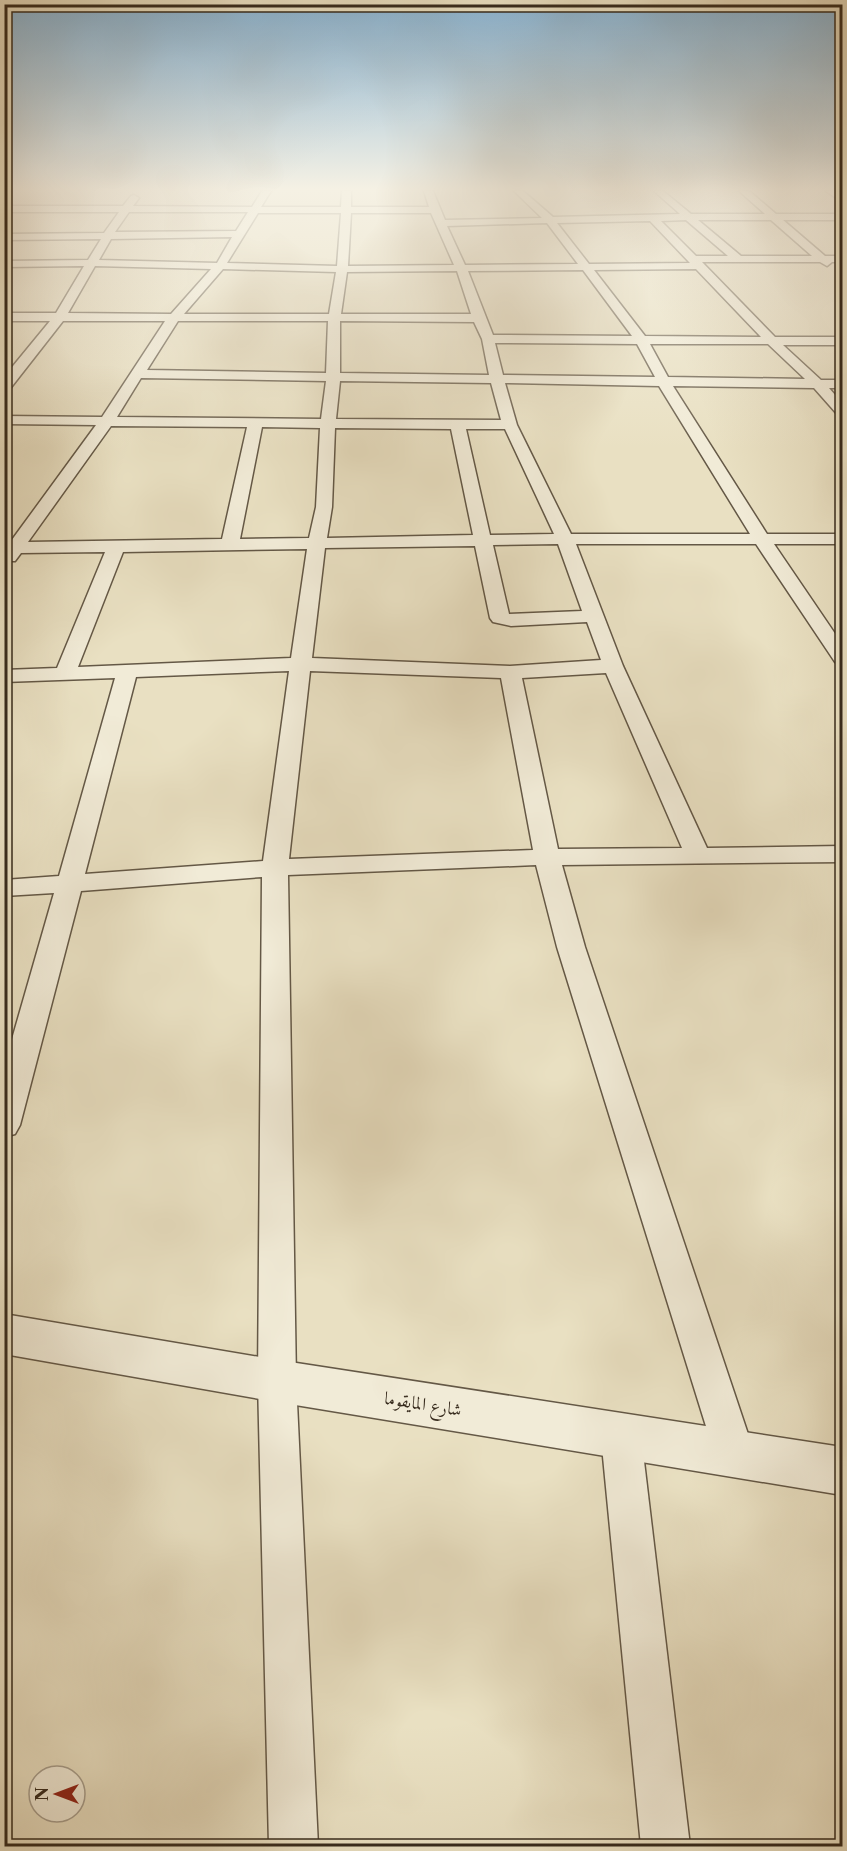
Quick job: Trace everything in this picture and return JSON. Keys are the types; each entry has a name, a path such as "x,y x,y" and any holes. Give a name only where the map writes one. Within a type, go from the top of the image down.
{"street":[{"path":"4,387 60,317 77,277"},
{"path":"4,563 106,422 173,319 210,277"},
{"path":"294,1846 277,1381 275,868 300,664 324,507 328,423 333,378 334,318 341,277"},
{"path":"464,277 478,318 488,339 497,381 510,424 565,538 613,666 697,854"},
{"path":"595,277 641,339 664,382 761,538 843,658"},
{"path":"711,277 843,411"},
{"path":"4,317 478,318"},
{"path":"488,339 843,341"},
{"path":"139,374 497,381 843,384"},
{"path":"4,420 510,424"},
{"path":"230,545 256,421"},
{"path":"457,424 500,618 511,620 596,616"},
{"path":"15,548 565,538 843,539"},
{"path":"65,674 116,547"},
{"path":"4,676 300,664 510,672 613,666"},
{"path":"4,1125 128,671"},
{"path":"510,672 547,857 571,947 734,1452"},
{"path":"4,888 275,868 547,857 843,854"},
{"name":"شارع المايقوما","path":"4,1334 277,1381 843,1471"},
{"path":"621,1436 666,1846"}]}
